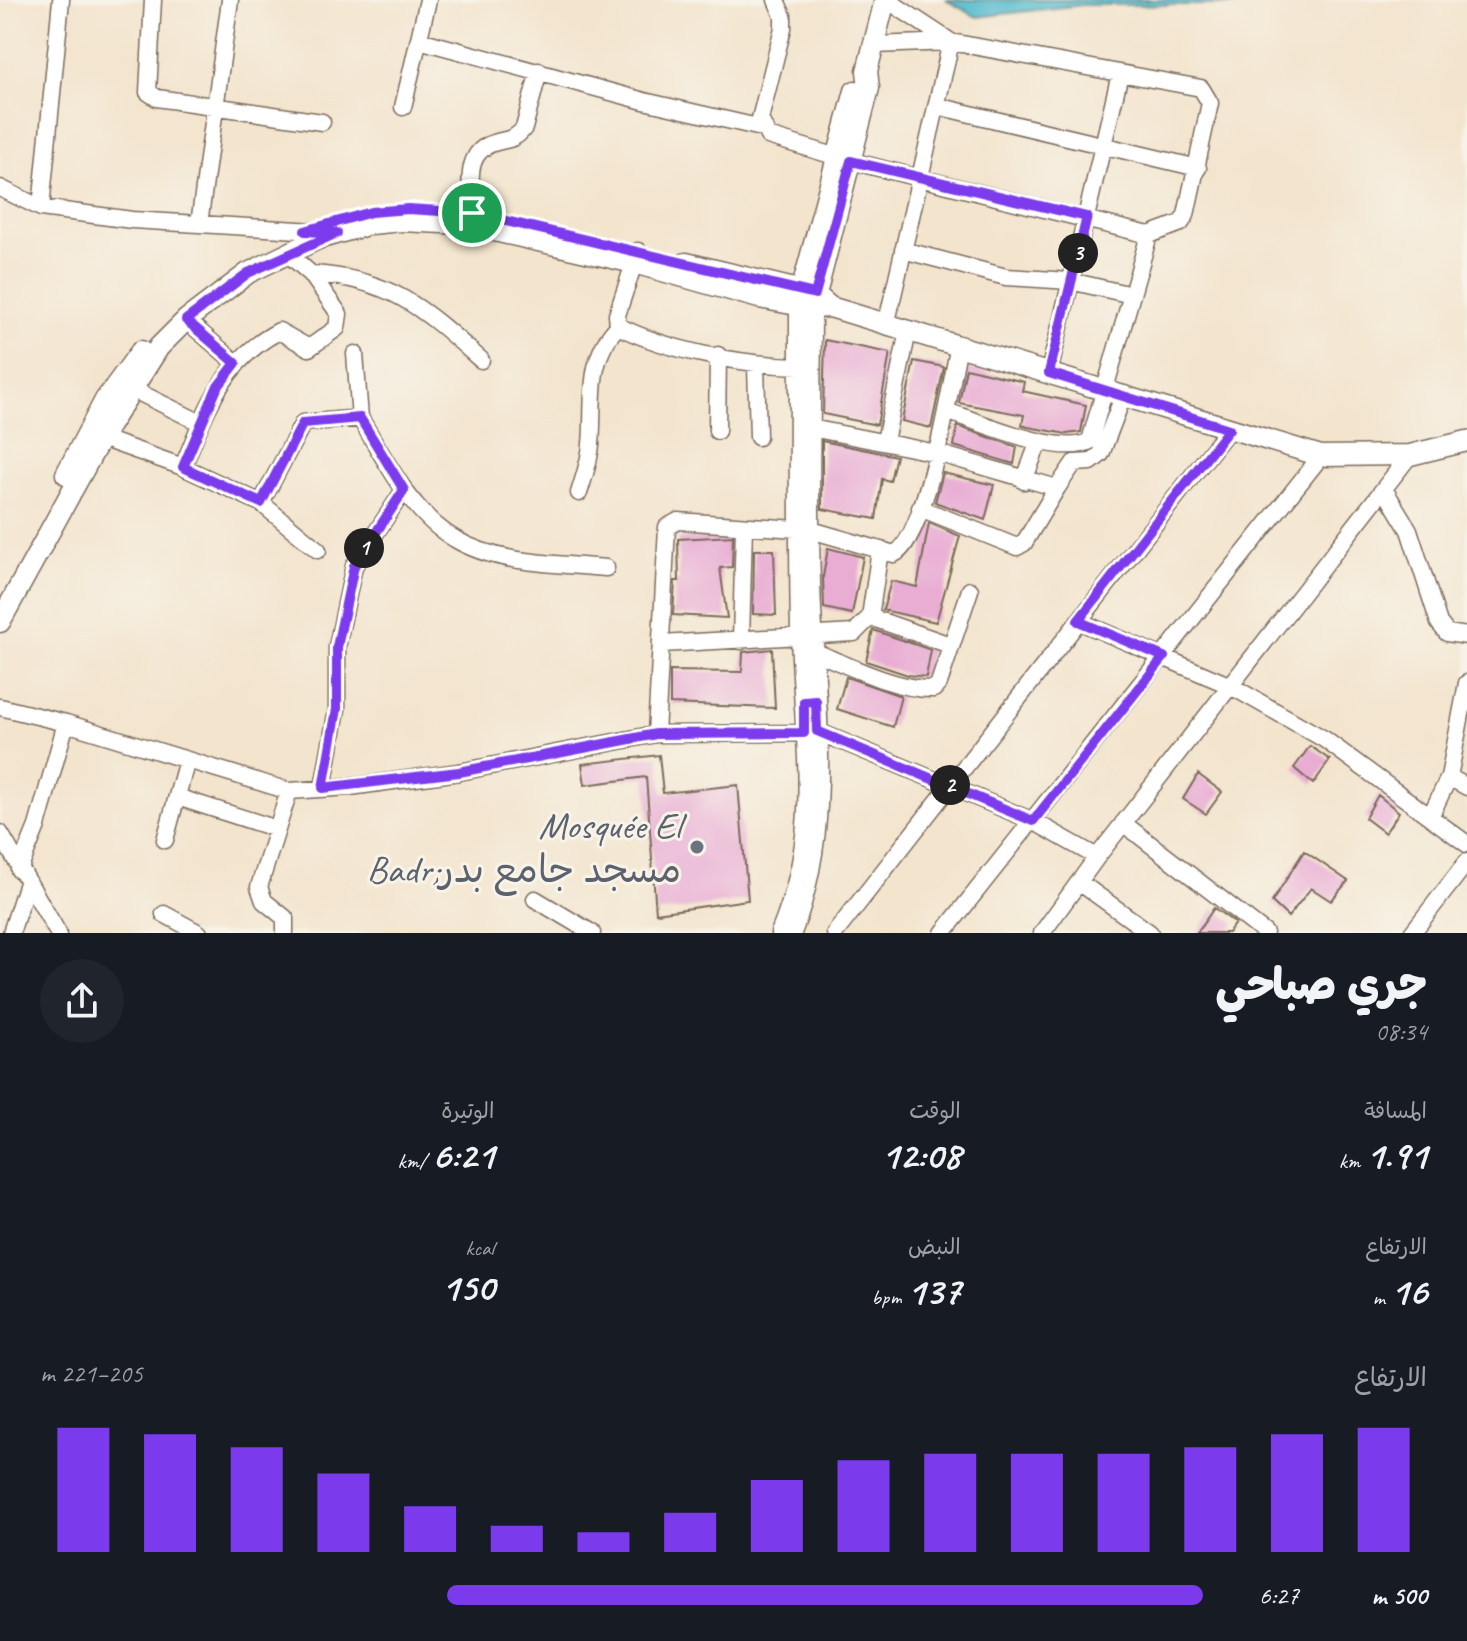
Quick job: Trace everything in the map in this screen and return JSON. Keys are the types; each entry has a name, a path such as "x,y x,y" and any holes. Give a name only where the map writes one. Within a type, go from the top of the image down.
{"main road":[{"path":"811,301 858,80 867,71 886,0"},
{"path":"0,596 105,400 144,347 181,307 210,284 305,231 371,212 408,209 472,213 811,301 1321,456 1410,455 1467,441"},
{"path":"0,622 101,438 130,388 159,347 186,320 248,273 337,233 401,221 493,229 636,257"}],"street":[{"path":"41,208 61,0"},
{"path":"153,0 148,92 157,98 322,122"},
{"path":"199,224 230,0"},
{"path":"403,107 428,0"},
{"path":"776,0 783,16 783,28 762,109 762,128 768,136 843,158 1149,235 1181,223 1198,168 1210,103 1201,88 951,42 874,45"},
{"path":"886,0 951,42"},
{"path":"419,40 644,101 762,128"},
{"path":"886,326 951,42"},
{"path":"472,213 472,158 480,147 519,136 539,71"},
{"path":"1049,373 1120,74"},
{"path":"937,106 1198,168"},
{"path":"0,188 41,208 199,224 337,233"},
{"path":"920,508 1017,547 1024,543 1074,463 1091,462 1101,454 1132,295 1149,235"},
{"path":"903,250 1006,277 1070,281 1132,295"},
{"path":"183,467 217,388 248,350 279,331 309,348 337,328 339,314 311,274 287,253"},
{"path":"618,326 617,315 636,257"},
{"path":"311,274 371,281 438,321 481,360"},
{"path":"779,933 804,850 808,822 811,732 799,366 811,301"},
{"path":"804,530 811,428 811,301"},
{"path":"186,320 236,363"},
{"path":"618,326 673,345 756,365 799,366"},
{"path":"579,493 591,450 589,398 599,358 608,336 618,326"},
{"path":"885,441 908,331"},
{"path":"656,734 667,527 678,521 804,530 894,554 904,550 937,453 959,345"},
{"path":"355,354 360,418 404,490 455,540 489,553 606,568"},
{"path":"717,431 718,355"},
{"path":"756,365 758,437"},
{"path":"130,388 201,423"},
{"path":"946,411 1039,441 1081,446 1090,441 1114,392"},
{"path":"261,503 303,423 360,418"},
{"path":"811,428 937,453 1024,481 1057,488"},
{"path":"835,933 947,784 1229,429"},
{"path":"101,438 183,467 261,503 318,550"},
{"path":"1024,481 1039,441"},
{"path":"1042,933 1123,823 1410,455"},
{"path":"943,933 1321,456"},
{"path":"1384,489 1409,530 1439,623 1447,633 1467,636"},
{"path":"323,788 337,709 337,647 354,566 404,490"},
{"path":"741,641 744,526"},
{"path":"661,644 809,642 854,633 870,617 880,550"},
{"path":"809,642 923,689 934,689 939,683 970,590"},
{"path":"870,617 950,645"},
{"path":"1078,621 1231,686 1324,739 1467,844"},
{"path":"1430,817 1449,777 1467,683"},
{"path":"0,707 66,723 289,791 459,772 656,734 811,732 1033,821 1097,857"},
{"path":"11,933 14,868 37,826 66,723"},
{"path":"793,933 808,891 821,815 811,732"},
{"path":"165,840 187,760"},
{"path":"1449,777 1467,787"},
{"path":"285,933 285,918 264,901 259,887 289,791"},
{"path":"177,797 277,829"},
{"path":"1123,823 1265,933"},
{"path":"0,833 14,868 58,933"},
{"path":"1412,933 1467,862"},
{"path":"1079,882 1150,933"},
{"path":"535,899 589,932"},
{"path":"164,914 199,933"}],"water":[{"path":"946,0 1243,0 1240,5 1081,5 977,17"}],"building":[{"path":"825,340 890,353 877,425 823,414"},
{"path":"914,361 944,367 931,428 902,421"},
{"path":"966,368 1024,382 1022,391 1086,405 1081,432 1067,434 1028,427 1022,425 1024,415 959,403"},
{"path":"957,426 1017,447 1014,464 954,446"},
{"path":"822,441 896,456 890,481 882,479 876,519 822,509"},
{"path":"943,473 994,485 985,520 935,502"},
{"path":"929,523 960,536 936,622 883,610 891,581 917,587"},
{"path":"733,536 732,567 720,568 727,618 673,615 675,581 679,581 678,539"},
{"path":"828,548 863,557 852,614 824,608 823,577"},
{"path":"754,550 774,550 776,615 753,614"},
{"path":"873,630 931,650 926,677 908,675 866,661"},
{"path":"772,649 775,708 670,704 670,671 742,672 743,652"},
{"path":"846,677 901,696 893,727 837,709"},
{"path":"1310,746 1330,760 1313,784 1294,768"},
{"name":"Mosquée El Badr;مسجد جامع بدر","path":"659,755 663,793 738,785 748,900 656,913 646,777 585,785 582,764"},
{"path":"1198,774 1222,792 1206,814 1183,799"},
{"path":"1378,795 1399,812 1385,833 1365,818"},
{"path":"1304,851 1348,881 1331,901 1311,888 1288,917 1272,902"},
{"path":"1214,908 1235,923 1228,933 1197,933"}],"place":[{"name":"Mosquée El Badr;مسجد جامع بدر","path":"697,847"}],"route":[{"path":"851,161 1087,217 1049,373 1229,429 1078,621 1164,657 1033,821 817,731 816,701 804,702 804,733 656,734 459,772 323,788 337,709 337,647 354,566 404,490 360,418 303,423 261,503 183,467 206,409 236,363 186,320 248,273 337,233 305,231 371,212 408,209 472,213 815,294 851,161"}]}
